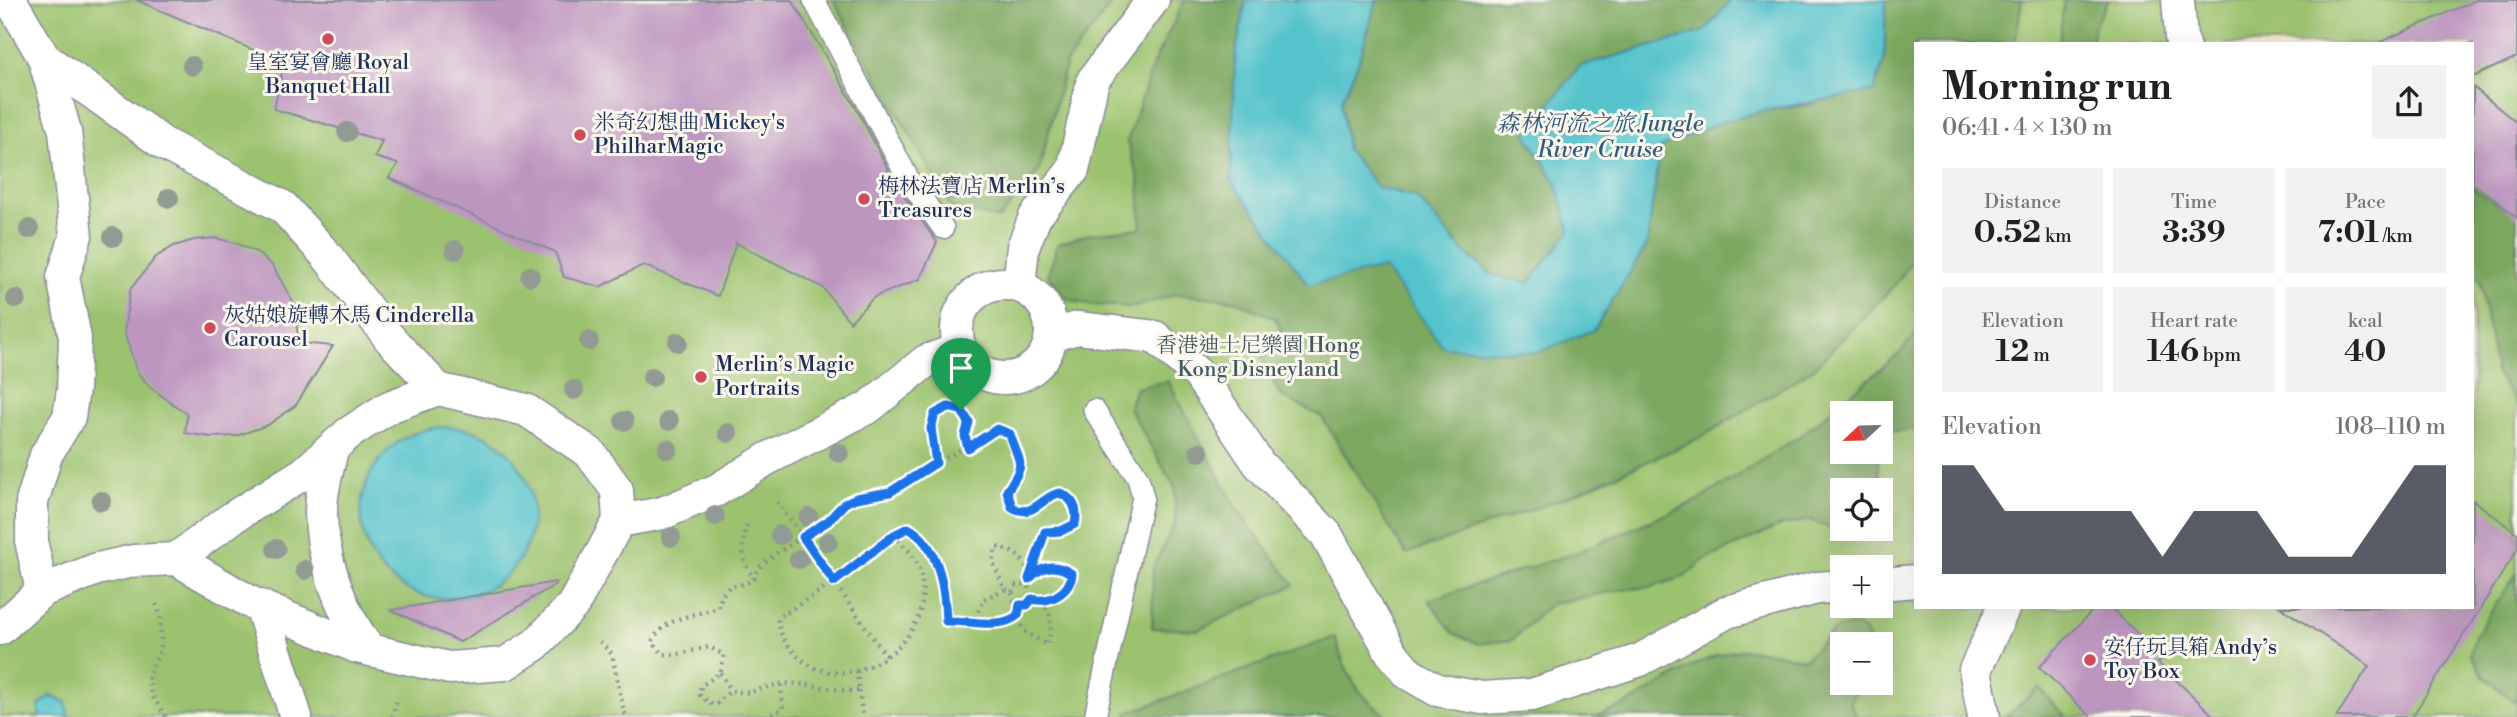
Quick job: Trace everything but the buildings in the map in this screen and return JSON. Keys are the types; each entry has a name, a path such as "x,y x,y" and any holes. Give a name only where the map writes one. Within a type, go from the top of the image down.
{"street":[{"path":"1019,286 1023,247 1035,217 1073,170 1093,80 1153,0"},
{"path":"2178,0 2180,38 2183,42"},
{"path":"11,1 44,58 65,131 76,236 63,277 75,338 69,417 46,455 32,502 33,545 42,591"},
{"path":"0,629 42,591 97,569 133,561 176,559 261,606 370,650 449,668 505,664 536,644 573,605 620,521 617,490 590,453 526,410 438,389 391,340 327,256 283,207 164,144 44,58"},
{"path":"996,285 1019,286 1043,305 1050,319 1052,335 1048,350 1027,374 1012,378 995,378 981,373 960,349 958,318 975,294 996,285"},
{"path":"1052,335 1078,328 1154,337 1199,375 1259,464 1326,534 1391,652 1409,674 1437,690 1482,698 1532,695 1640,660 1727,612 1830,587"},
{"path":"620,521 663,513 716,490 767,459 869,407 926,361 960,349"},
{"path":"176,559 232,518 304,472 389,407 438,389"},
{"path":"332,449 321,499 324,543 351,627 370,650"},
{"path":"1893,583 1914,581"},
{"path":"261,606 296,717"},
{"path":"1984,717 1975,670 2003,609"}],"lane":[{"path":"814,0 910,182 943,228"},
{"path":"1094,410 1138,478 1143,497 1095,717"}],"path":[{"path":"936,463 931,428 935,414 948,407 961,410 969,422 965,436 968,448"},
{"path":"731,690 718,703 712,705 702,700 701,686 720,673 724,665 724,655 719,650 709,647 674,655 663,654 654,649 654,636 676,620 718,607 722,595 730,586 745,585 755,579 761,565 828,521 845,503 856,498 890,492 997,429 1006,430 1020,459 1020,475 1007,491 1012,507 1025,512 1035,509 1055,493 1069,497 1073,503 1075,524 1061,531 1045,532 1027,585"},
{"path":"774,497 886,656"},
{"path":"894,535 919,569 924,597 916,627 886,656 857,671 838,673 807,664 788,645 778,625 778,618 834,582 894,535 908,528 924,542 941,577 946,621 974,620 994,624 1018,615"},
{"path":"1012,592 1005,589 993,563 996,547 1015,552 1021,557 1029,579"},
{"path":"133,561 150,587 160,617 162,648 148,676 151,694 166,717"},
{"path":"1029,579 1048,566 1063,568 1072,574 1065,591 1039,601"},
{"path":"1027,585 1031,589 1032,599 1027,605 1020,605 1014,601 1012,592 1015,586 1027,585"},
{"path":"974,620 984,599 1005,589"},
{"path":"1020,605 1018,615 1024,631 1047,645 1051,632 1050,617 1044,603 1032,599"},
{"path":"561,618 595,636 612,654 624,712 628,717"},
{"path":"857,671 863,717"},
{"path":"720,673 731,690 749,695 781,684 859,691"},
{"path":"765,717 783,709 781,684"}],"green space":[{"name":"香港迪士尼樂園 Hong Kong Disneyland","path":"0,0 2517,0 2517,717 0,717"},
{"path":"833,0 1115,0 1066,63 1039,171 999,219 952,208"},
{"path":"1185,0 1246,0 1235,57 1443,347 1594,330 1647,245 1660,148 1716,124 1762,111 1813,104 1884,60 1886,0 2022,0 2015,42 1914,42 1914,258 1896,284 1813,369 1698,439 1567,497 1406,554 1322,417 1280,395 1262,358 1285,338 1276,319 1234,300 1176,294 1136,307 1093,305 1067,299 1048,275 1058,244 1089,234 1141,228 1139,180 1127,142 1154,62"},
{"path":"1377,0 1731,0 1705,31 1580,66 1526,134 1557,184 1570,231 1529,283 1493,275 1465,253 1416,197 1377,187 1347,149 1341,102 1358,63"},
{"path":"2064,0 2109,0 2094,26 2091,42 2059,42"},
{"path":"2474,189 2503,207 2517,191 2517,404 2496,373 2480,280 2474,272"},
{"path":"1914,336 1914,429 1894,431 1894,401 1843,401 1900,353"},
{"path":"1168,381 1236,508 1294,585 1198,630 1152,628 1153,567 1175,524 1175,488 1129,408 1136,388"},
{"path":"1830,411 1830,464 1878,464 1881,478 1830,478 1830,528 1810,520 1780,526 1704,560 1684,577 1651,587 1620,590 1551,604 1512,640 1479,644 1453,633 1429,600 1575,553 1697,501 1803,434"},
{"path":"2517,573 2517,694 2514,702 2483,675 2470,654 2476,634"},
{"path":"1854,625 1865,632 1832,632"},
{"path":"1830,634 1830,695 1854,695 1850,703 1857,717 1593,717 1632,701 1702,661 1721,654 1748,650 1805,659"},
{"path":"1335,637 1348,672 1360,692 1389,717 1126,717 1127,713"},
{"path":"2039,688 2066,717 2006,717 2006,716"}],"water":[{"name":"森林河流之旅 Jungle River Cruise","path":"1246,0 1377,0 1358,63 1341,102 1347,149 1377,187 1416,197 1465,253 1493,275 1529,283 1570,231 1557,184 1526,134 1580,66 1705,31 1731,0 1886,0 1884,60 1874,91 1762,111 1716,124 1660,148 1647,245 1594,330 1536,353 1443,347 1384,268 1309,285 1231,181 1235,57"},
{"path":"447,427 480,433 508,452 527,480 533,513 527,546 508,574 480,593 447,599 414,593 386,574 367,546 361,513 367,480 386,452 414,433"},
{"path":"50,696 65,701 69,717 39,717 39,705"}],"place":[{"name":"皇室宴會廳 Royal Banquet Hall","path":"328,39"},
{"name":"米奇幻想曲 Mickey's PhilharMagic","path":"580,135"},
{"name":"梅林法寶店 Merlin’s Treasures","path":"864,199"},
{"name":"灰姑娘旋轉木馬 Cinderella Carousel","path":"210,328"},
{"name":"Merlin’s Magic Portraits","path":"701,377"},
{"name":"安仔玩具箱 Andy’s Toy Box","path":"2090,660"}],"route":[{"path":"948,407 961,410 969,422 965,436 968,448 997,429 1006,430 1010,434 1020,459 1020,475 1007,491 1012,507 1025,512 1040,506 1055,493 1060,493 1069,497 1076,511 1075,524 1069,529 1045,532 1029,579 1048,566 1055,566 1072,574 1069,586 1052,597 1039,601 1032,599 1027,605 1020,605 1018,615 1014,619 1001,623 946,621 939,570 924,542 908,528 894,535 834,582 803,537 828,521 845,503 856,498 890,492 905,480 936,463 931,428 935,414 948,407"}]}
